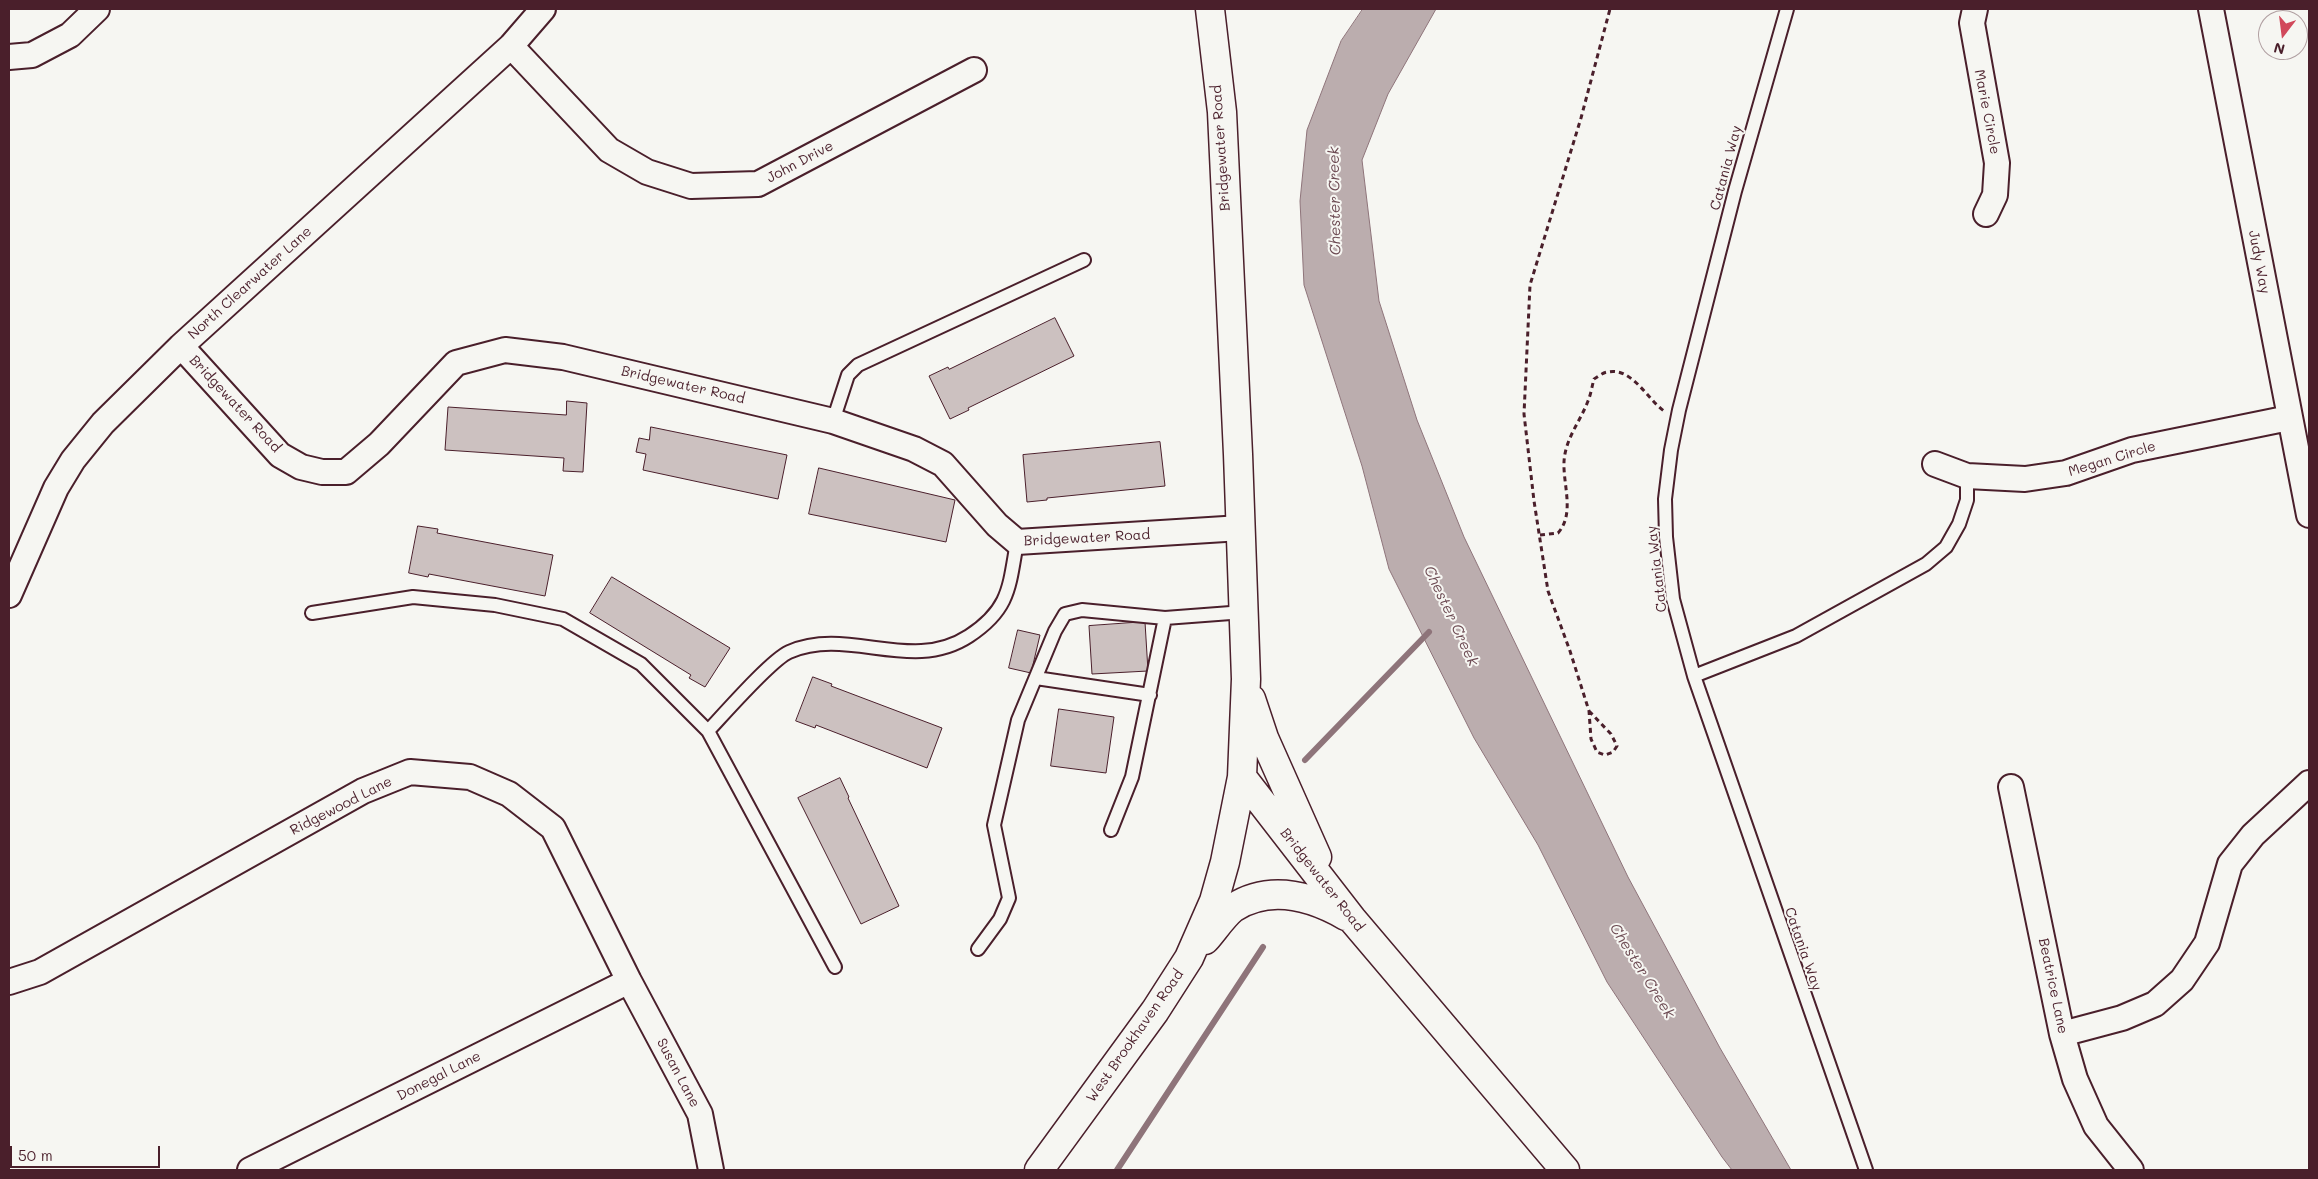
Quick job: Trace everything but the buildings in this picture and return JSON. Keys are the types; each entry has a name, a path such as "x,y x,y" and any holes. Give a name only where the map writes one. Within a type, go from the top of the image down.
{"street":[{"path":"9,56 32,55 70,35 97,9"},
{"name":"North Clearwater Lane","path":"9,595 13,590 56,488 72,460 103,423 181,346 511,46 543,9"},
{"name":"Bridgewater Road","path":"1210,9 1222,112 1241,528 1246,679 1242,777 1352,920 1565,1170"},
{"name":"Marie Circle","path":"1975,9 1972,23 1997,163 1995,195 1986,214"},
{"name":"Judy Way","path":"2211,9 2309,515"},
{"name":"John Drive","path":"511,46 609,150 647,172 691,186 758,184 974,70"},
{"name":"Bridgewater Road","path":"181,346 280,455 301,467 322,472 346,472 360,461 379,444 456,363 505,350 563,357 833,421 914,449 944,464 997,525 1018,542 1241,528"},
{"name":"Megan Circle","path":"1935,464 1967,476 2025,479 2066,474 2132,450 2289,418"},
{"path":"1246,679 1264,738 1293,806 1322,868 1352,920"},
{"name":"Ridgewood Lane","path":"9,982 40,972 363,791 410,772 470,777 509,794 553,828 629,981"},
{"name":"West Brookhaven Road","path":"1039,1170 1155,1012 1189,958 1214,901 1225,862 1242,777"},
{"path":"2062,1034 2122,1018 2154,1004 2182,980 2207,942 2230,864 2253,835 2309,783"},
{"name":"Beatrice Lane","path":"2011,786 2062,1034 2075,1079 2096,1126 2131,1170"},
{"path":"1189,958 1233,909 1255,899 1291,894 1326,904 1352,920"},
{"name":"Donegal Lane","path":"250,1170 629,981"},
{"name":"Susan Lane","path":"629,981 700,1114 711,1170"}],"lane":[{"name":"Catania Way","path":"1787,9 1735,191 1677,419 1665,499 1666,537 1673,599 1694,676 1866,1170"},
{"path":"833,421 848,375 858,365 1084,260"},
{"path":"1694,676 1796,636 1926,564 1946,547 1959,524 1967,500 1967,476"},
{"path":"708,731 787,652 811,645 842,643 905,652 933,651 955,645 992,618 1004,601 1018,542"},
{"path":"312,613 413,597 495,605 563,619 641,664 708,731 834,967"},
{"path":"978,949 1000,920 1009,898 994,825 1018,720 1055,630 1065,614 1082,610 1165,618 1244,612"},
{"path":"1111,830 1132,778 1165,618"},
{"path":"1036,678 1150,695"}],"path":[{"path":"1588,711 1611,734 1617,746 1613,752 1606,755 1597,752 1591,739 1588,711 1570,651 1548,590 1534,502 1524,414 1530,285 1581,118 1610,9"},
{"path":"1540,535 1558,533 1564,526 1567,502 1564,462 1567,442 1589,400 1594,379 1608,371 1630,376 1654,403 1677,419"}],"water":[{"name":"Chester Creek","path":"1363,9 1436,9 1388,94 1362,160 1379,301 1417,420 1464,537 1628,877 1720,1048 1791,1170 1732,1170 1722,1157 1607,982 1538,845 1474,738 1389,569 1362,466 1304,285 1300,201 1307,130 1341,41"}],"waterway":[{"path":"1305,760 1429,632"},
{"path":"1117,1170 1263,947"}]}
